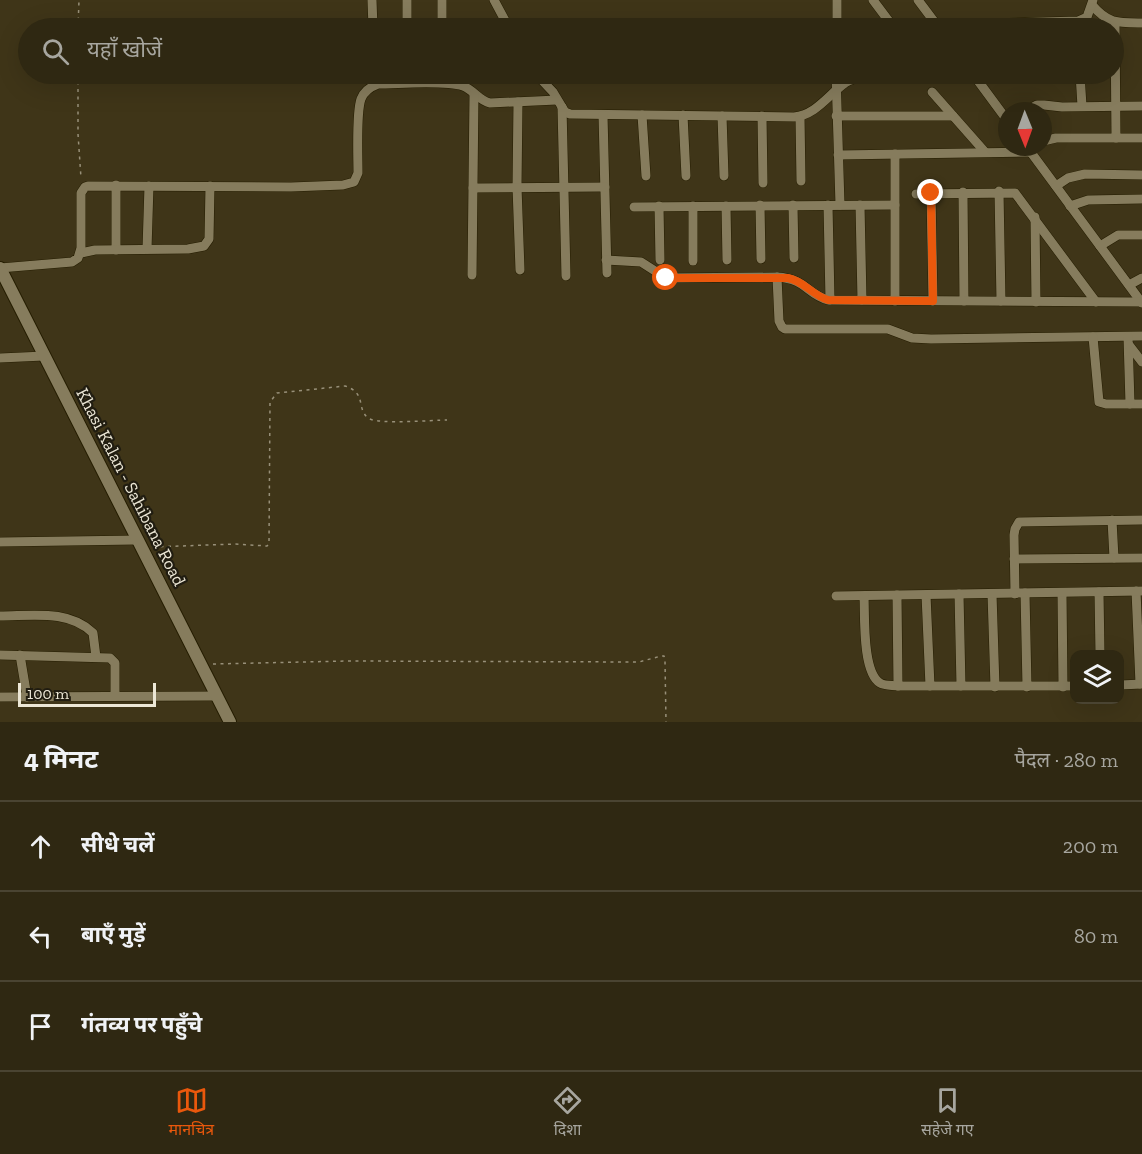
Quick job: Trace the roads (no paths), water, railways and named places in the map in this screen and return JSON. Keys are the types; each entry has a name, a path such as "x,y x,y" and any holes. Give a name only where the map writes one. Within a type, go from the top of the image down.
{"street":[{"path":"372,0 373,18"},
{"path":"407,0 407,18"},
{"path":"442,0 442,18"},
{"path":"494,0 504,18"},
{"path":"837,0 839,18"},
{"path":"873,0 886,18"},
{"path":"918,0 931,18"},
{"path":"1092,2 1105,18"},
{"path":"1086,18 1092,2"},
{"path":"1124,23 1142,23"},
{"path":"544,84 570,114 800,117 822,104 846,84"},
{"path":"836,84 840,205"},
{"path":"980,84 998,108"},
{"path":"1081,84 1082,106"},
{"path":"1116,84 1116,138"},
{"path":"0,268 72,262 78,258 81,253 82,191 88,186 343,186 354,182 358,173 359,105 364,92 374,85 462,86 480,100 490,104 518,102 560,104"},
{"path":"932,92 984,152"},
{"path":"472,275 474,94"},
{"path":"518,102 520,270"},
{"path":"560,104 566,276"},
{"path":"1052,105 1142,106"},
{"path":"603,115 607,273"},
{"path":"642,115 646,176"},
{"path":"683,115 686,176"},
{"path":"722,116 724,176"},
{"path":"762,116 763,183"},
{"path":"836,116 953,116"},
{"path":"800,117 801,181"},
{"path":"1052,139 1142,138"},
{"path":"838,155 998,151"},
{"path":"895,154 895,301"},
{"path":"1034,156 1142,302"},
{"path":"1056,186 1068,178 1085,174 1142,175"},
{"path":"116,185 116,250"},
{"path":"147,249 149,186"},
{"path":"81,253 204,246 209,239 210,186"},
{"path":"473,188 605,187"},
{"path":"999,191 1002,302"},
{"path":"916,194 1012,191 1019,195 1096,302"},
{"path":"963,192 964,301"},
{"path":"931,193 933,301"},
{"path":"1070,206 1088,200 1142,199"},
{"path":"760,205 761,259"},
{"path":"793,205 794,258"},
{"path":"828,205 830,300"},
{"path":"860,205 862,300"},
{"path":"634,207 895,205"},
{"path":"658,206 660,260"},
{"path":"693,206 693,261"},
{"path":"726,206 727,260"},
{"path":"1035,218 1036,302"},
{"path":"1100,246 1118,235 1142,235"},
{"path":"606,260 642,262 666,278 795,279 817,295 830,300 1142,302"},
{"name":"Khasi Kalan - Sahibana Road","path":"0,268 230,722"},
{"path":"777,278 779,321 785,329 888,329 912,338 931,339 1094,337 1128,340 1142,336"},
{"path":"1129,285 1142,278"},
{"path":"1094,337 1099,402 1142,404"},
{"path":"1128,340 1142,362"},
{"path":"1128,340 1130,404"},
{"path":"0,358 44,356"},
{"path":"1112,520 1114,558"},
{"path":"1027,687 1020,593 1014,559 1014,535 1019,522 1142,520"},
{"path":"0,542 139,544"},
{"path":"1014,559 1142,558"},
{"path":"836,596 1139,591 1141,684 1124,685"},
{"path":"1099,592 1101,650"},
{"path":"1062,593 1063,687"},
{"path":"959,594 961,686"},
{"path":"992,594 995,687"},
{"path":"897,595 898,686"},
{"path":"926,595 930,686"},
{"path":"864,596 866,641 871,671 878,682 898,686 1070,686"},
{"path":"0,616 58,616 73,620 93,633 96,657"},
{"path":"0,655 110,658 116,663 115,696"},
{"path":"20,655 27,697"},
{"path":"0,697 217,696"}]}
